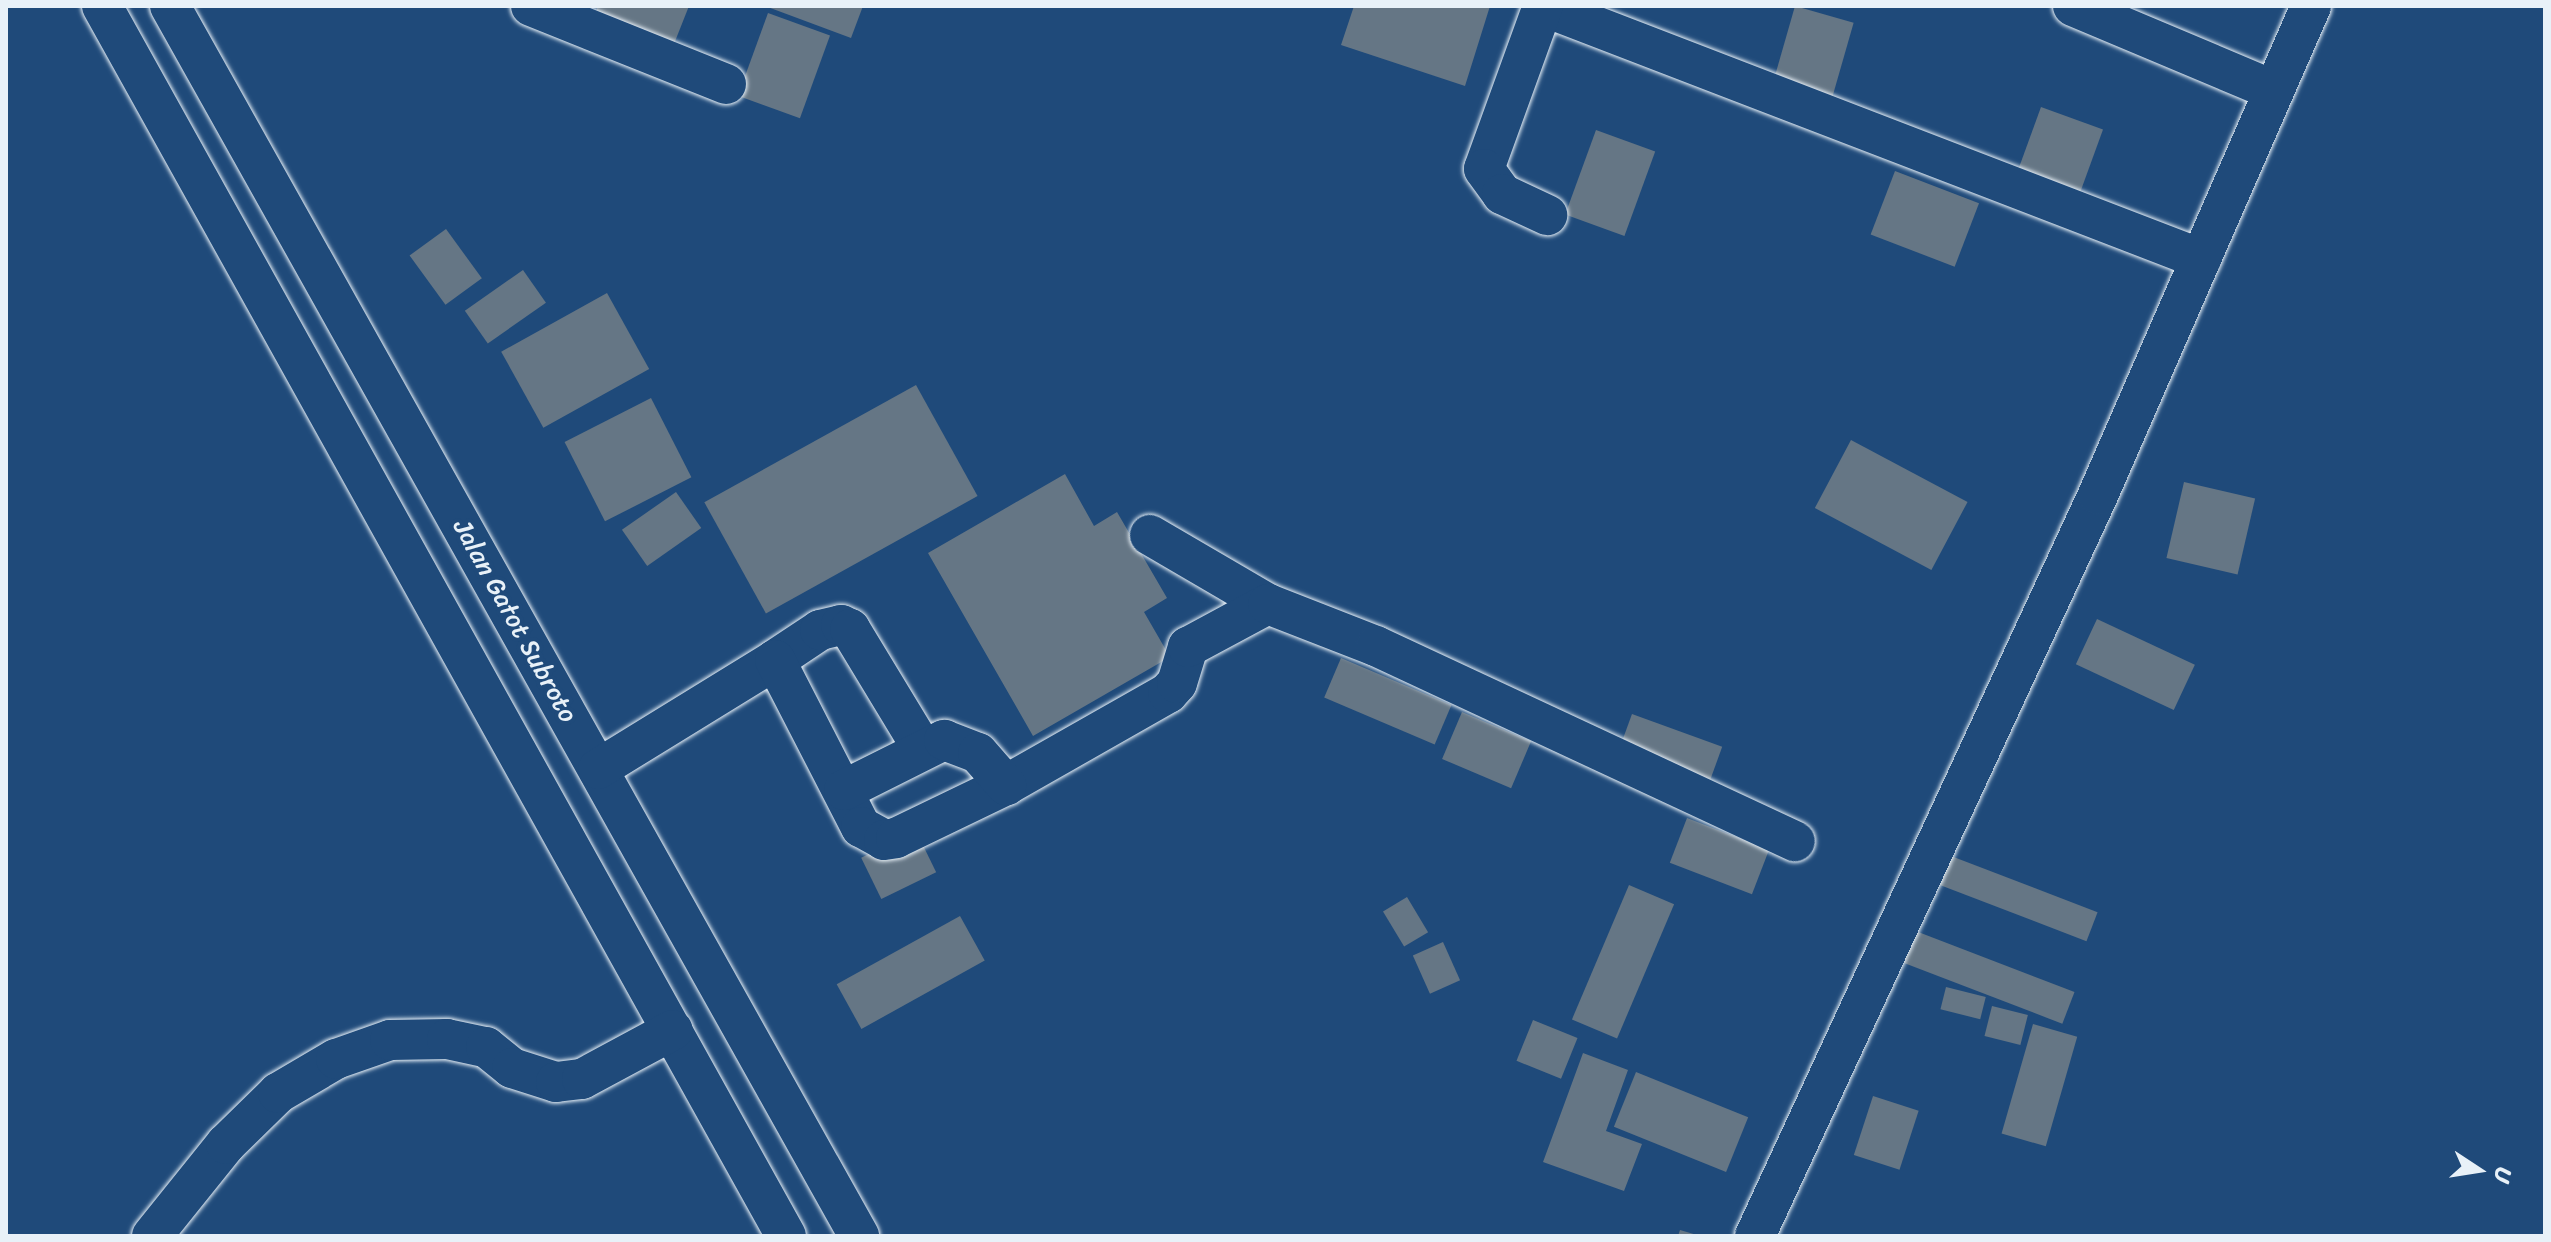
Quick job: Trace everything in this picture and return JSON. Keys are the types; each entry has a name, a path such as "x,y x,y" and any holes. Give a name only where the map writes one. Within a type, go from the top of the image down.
{"street":[{"path":"102,6 259,285 662,1036 786,1236"},
{"name":"Jalan Gatot Subroto","path":"170,6 859,1236"},
{"path":"531,6 726,84"},
{"path":"1547,215 1502,194 1484,169 1543,6 2201,259"},
{"path":"2073,6 2273,90"},
{"path":"1755,1236 2201,259 2311,6"},
{"path":"259,285 308,252"},
{"path":"303,366 353,334"},
{"path":"1150,535 1268,604 1376,646 1795,841"},
{"path":"775,660 861,827 884,840 1006,785 1168,693 1195,641 1268,604"},
{"path":"598,769 820,630 841,625 850,629 922,748"},
{"path":"844,790 922,748 944,740 978,753 1006,785"},
{"path":"152,1236 226,1144 278,1093 336,1059 390,1040 447,1039 486,1047 512,1068 556,1082 582,1079 662,1036"}],"building":[{"path":"598,6 689,6 670,54 592,24"},
{"path":"765,6 863,6 851,38"},
{"path":"1354,6 1490,6 1465,86 1341,45"},
{"path":"1795,6 1854,23 1832,98 1774,81"},
{"path":"768,13 830,36 800,118 738,96"},
{"path":"2041,107 2103,130 2078,197 2016,175"},
{"path":"1596,130 1655,152 1624,236 1565,215"},
{"path":"1895,171 1979,203 1955,267 1871,234"},
{"path":"446,229 482,278 445,305 410,255"},
{"path":"523,270 546,303 488,343 465,311"},
{"path":"607,293 649,369 543,428 501,352"},
{"path":"916,385 978,496 766,613 704,502"},
{"path":"651,398 691,477 605,521 565,442"},
{"path":"1851,440 1968,502 1931,570 1815,508"},
{"path":"1065,474 1094,526 1117,512 1167,598 1144,612 1170,657 1033,736 928,553"},
{"path":"2184,482 2255,498 2238,574 2166,558"},
{"path":"676,492 701,528 647,566 622,530"},
{"path":"2097,619 2195,665 2174,710 2076,664"},
{"path":"1341,658 1451,705 1435,744 1324,698"},
{"path":"1462,712 1531,741 1511,788 1442,759"},
{"path":"1632,714 1722,747 1709,784 1618,752"},
{"path":"1687,818 1769,850 1752,894 1670,863"},
{"path":"916,831 936,872 881,899 861,858"},
{"path":"1951,856 2098,912 2086,941 1940,885"},
{"path":"1629,885 1674,904 1617,1039 1572,1019"},
{"path":"1407,897 1428,932 1404,947 1383,911"},
{"path":"960,916 985,961 861,1029 837,984"},
{"path":"1913,930 2075,992 2062,1024 1901,962"},
{"path":"1443,942 1460,980 1430,994 1413,955"},
{"path":"1946,987 1986,997 1980,1019 1940,1009"},
{"path":"1992,1006 2028,1015 2020,1045 1985,1036"},
{"path":"1533,1020 1578,1038 1561,1079 1517,1061"},
{"path":"2033,1024 2077,1037 2046,1146 2002,1134"},
{"path":"1583,1053 1628,1070 1606,1131 1642,1144 1624,1191 1543,1162"},
{"path":"1636,1072 1748,1117 1726,1172 1614,1127"},
{"path":"1873,1096 1919,1111 1899,1170 1854,1155"},
{"path":"1680,1230 1697,1235 1697,1236 1678,1236"}]}
